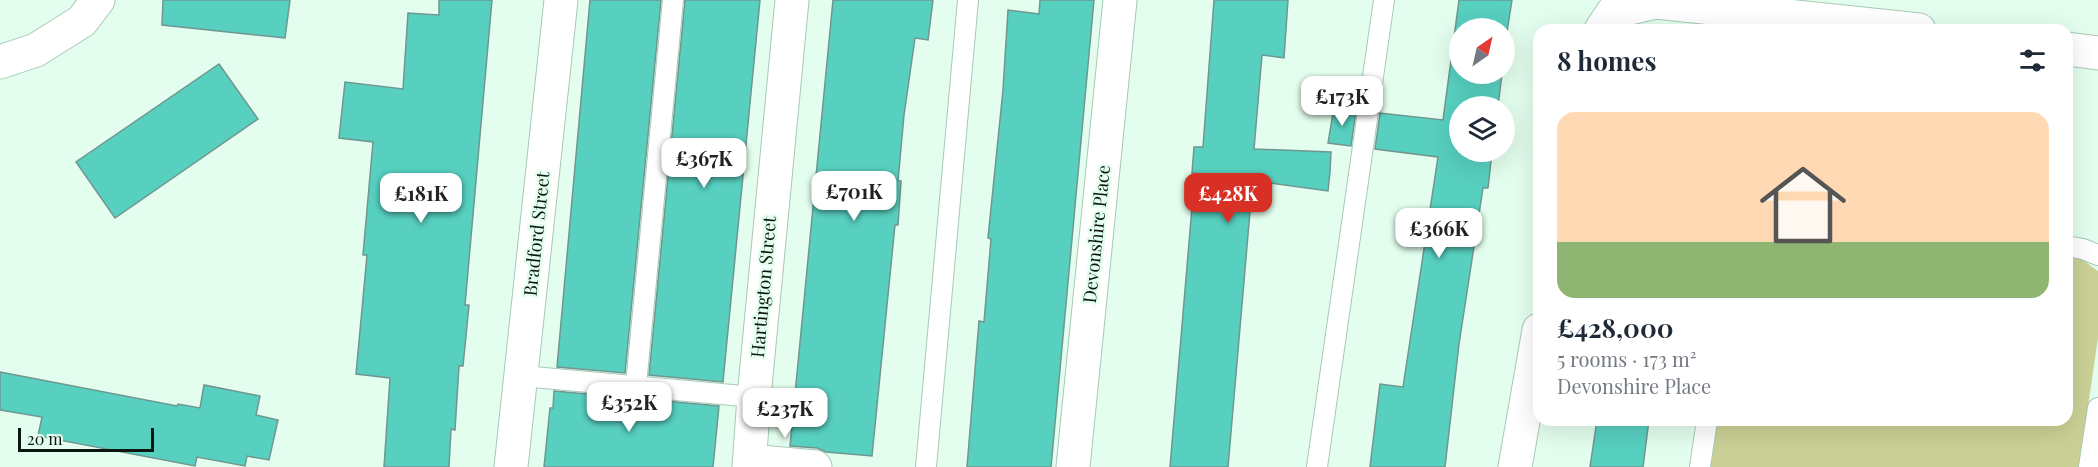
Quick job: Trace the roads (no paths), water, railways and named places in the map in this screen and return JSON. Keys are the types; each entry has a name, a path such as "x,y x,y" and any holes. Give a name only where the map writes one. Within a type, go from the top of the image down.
{"street":[{"path":"0,62 36,50 82,21 98,0"},
{"name":"Bradford Street","path":"511,467 561,0"},
{"name":"Hartington Street","path":"749,464 792,0"},
{"name":"Devonshire Place","path":"1073,467 1120,0"},
{"path":"1605,24 1613,12 1656,2 1863,24"},
{"path":"2073,50 2098,53"},
{"path":"1515,467 1533,364"},
{"path":"749,464 815,467"}],"lane":[{"path":"636,385 673,0"},
{"path":"926,467 968,0"},
{"path":"1317,467 1384,0"},
{"path":"2073,247 2098,255"},
{"path":"522,376 754,397"},
{"path":"2089,467 2098,408"},
{"path":"1700,467 1706,426"}]}
